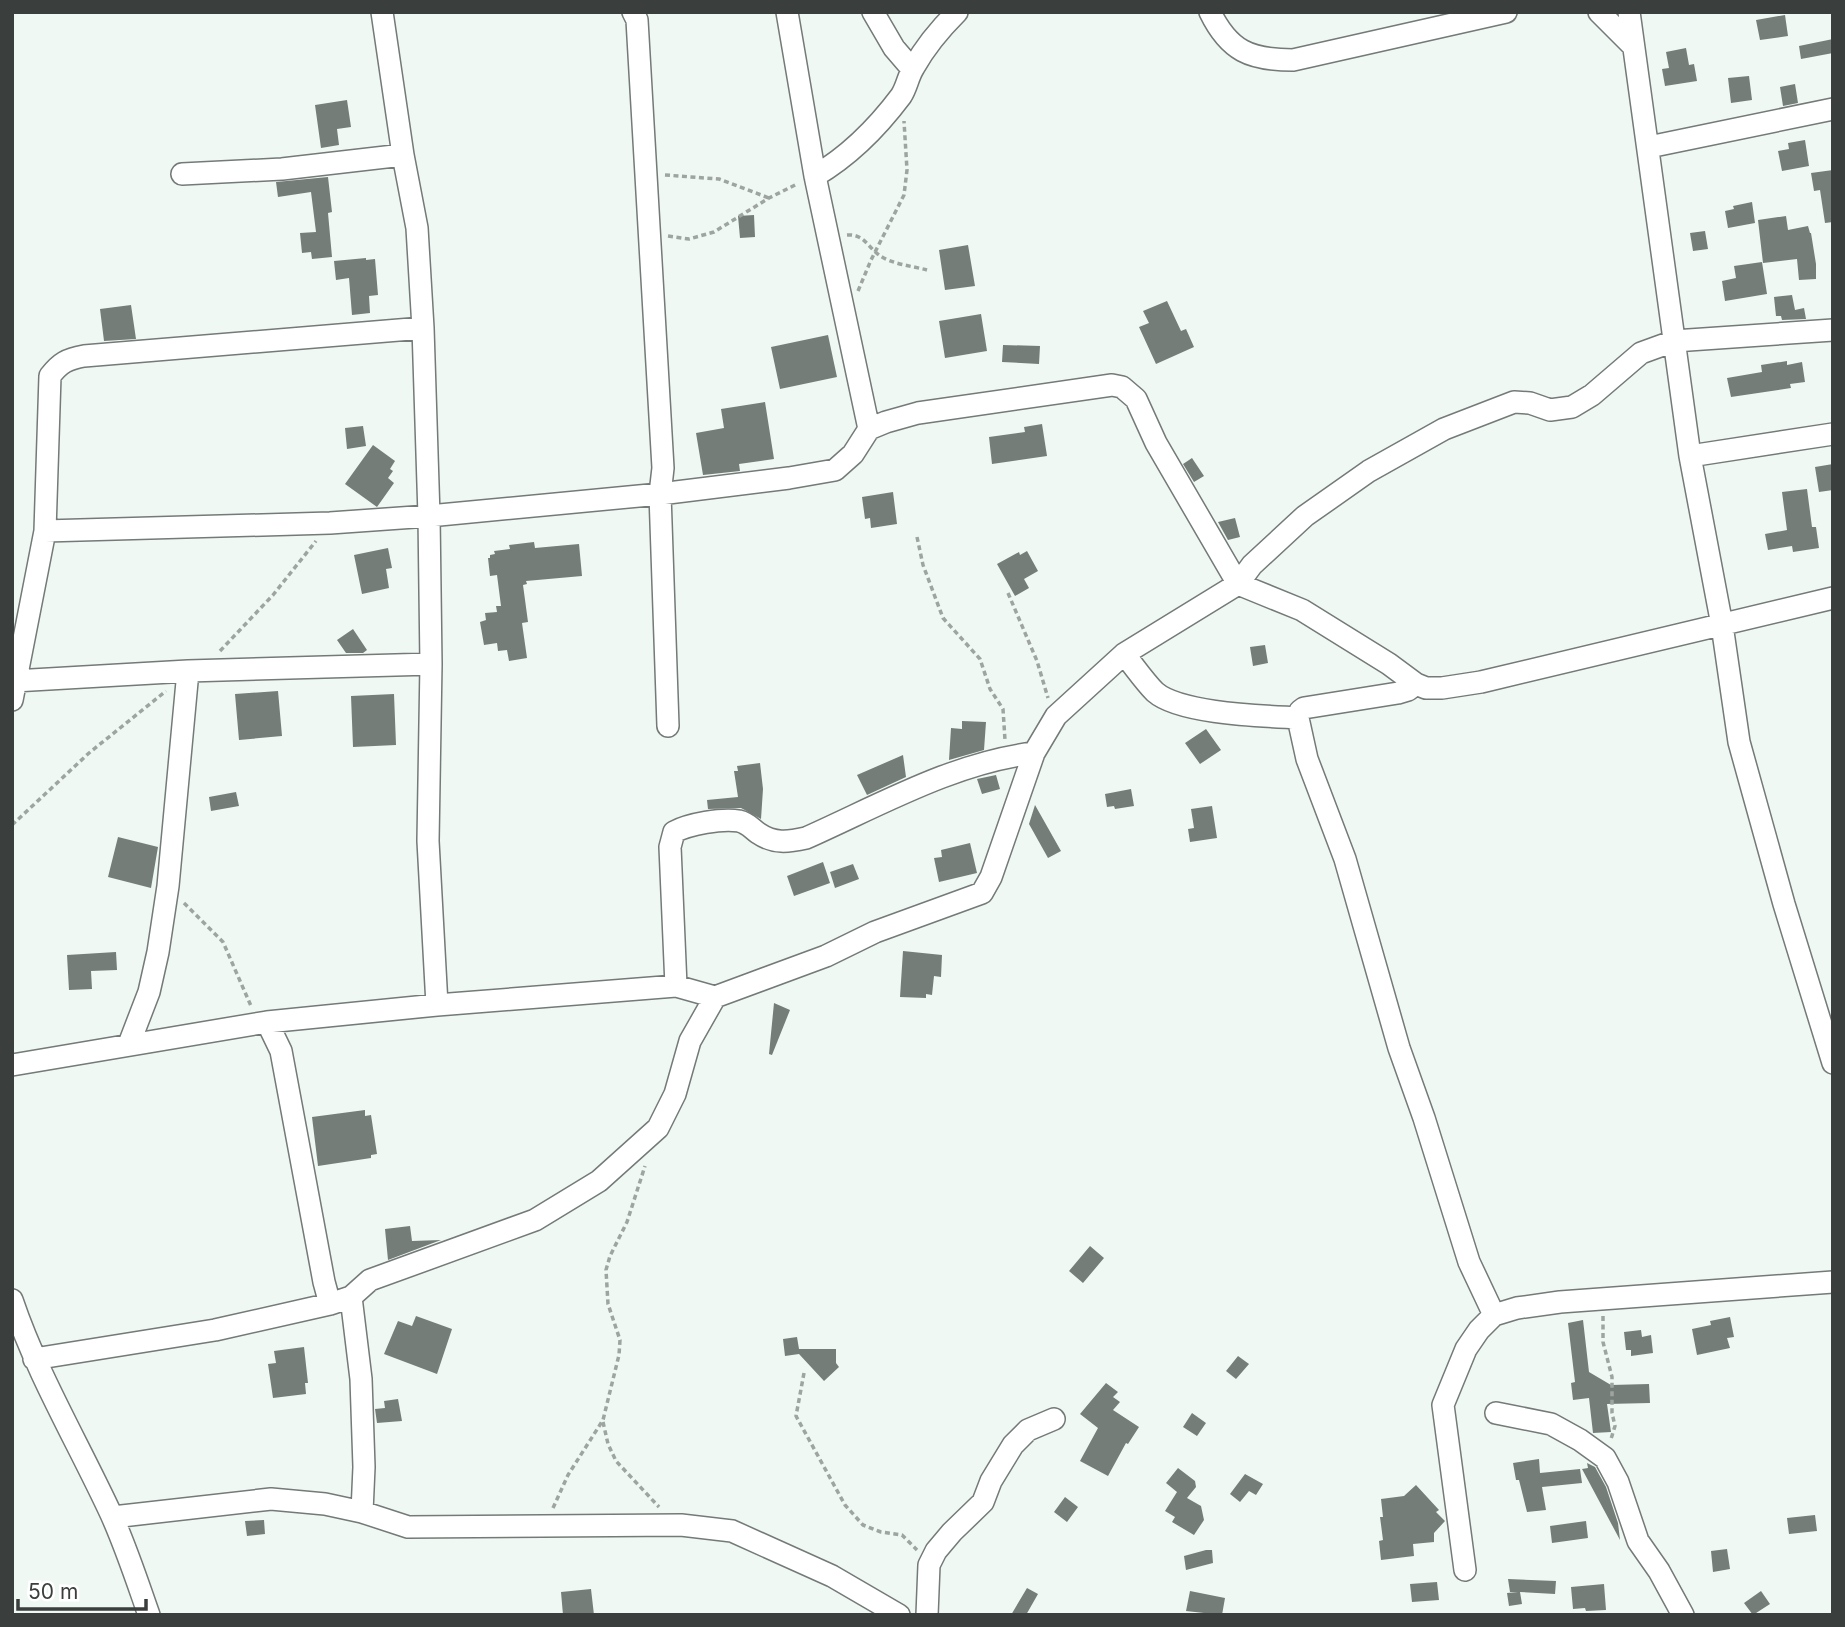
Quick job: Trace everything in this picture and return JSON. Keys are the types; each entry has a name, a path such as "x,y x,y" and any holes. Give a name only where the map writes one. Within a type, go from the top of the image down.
{"street":[{"path":"382,12 403,155 417,228 423,328 429,516 428,841 437,1005"},
{"path":"633,12 637,20 663,468 660,494 668,726"},
{"path":"787,12 815,176 869,429"},
{"path":"873,12 894,48 912,69"},
{"path":"815,176 841,160 864,139 902,94 912,69 930,42 957,12"},
{"path":"1210,12 1219,30 1230,43 1245,53 1260,58 1293,60 1506,12"},
{"path":"1599,12 1632,46"},
{"path":"1629,12 1690,456 1722,625 1739,741 1784,904 1833,1063"},
{"path":"1649,146 1833,109"},
{"path":"182,174 282,169 403,155"},
{"path":"423,328 69,358 58,365 50,376 45,531 19,623 13,691 188,671 430,664"},
{"path":"12,1065 267,1022 437,1005 676,986 715,997 826,956 875,932 982,893 991,877 1034,753 1056,716 1124,654 1238,584 1252,565 1305,516 1369,471 1444,429 1506,405 1530,403 1550,410 1572,407 1592,395 1641,354 1674,341 1833,330"},
{"path":"45,531 330,523 660,494 835,470 853,454 869,429 918,413 1112,385 1122,387 1136,399 1156,443 1238,584 1302,610 1426,688 1481,682 1833,598"},
{"path":"1690,456 1833,434"},
{"path":"1124,654 1155,692 1166,699 1230,714 1298,718"},
{"path":"129,1044 149,992 158,952 168,886 188,671"},
{"path":"1416,684 1398,693 1304,708 1298,718 1307,759 1345,859 1399,1048 1469,1262 1494,1315"},
{"path":"676,986 670,847 674,832 687,825 738,821 771,840 786,842 806,838 961,770 1007,756 1034,753"},
{"path":"34,1359 215,1330 330,1304 351,1297 370,1280 535,1220 599,1181 658,1128 675,1094 690,1041 715,997"},
{"path":"267,1022 281,1051 330,1304"},
{"path":"1465,1570 1443,1405 1466,1349 1494,1315 1517,1308 1609,1297 1833,1282"},
{"path":"351,1297 361,1379 364,1467 362,1512"},
{"path":"12,1300 34,1359 55,1396 113,1517 149,1615"},
{"path":"1496,1413 1550,1423 1605,1458 1618,1482 1638,1541 1683,1615"},
{"path":"928,1615 929,1565 951,1532 983,1502 991,1480 1013,1444 1028,1430 1054,1419"},
{"path":"113,1517 271,1499 325,1504 362,1512 408,1527 681,1525 732,1531 832,1576 899,1615"}],"path":[{"path":"844,314 857,295 904,195 906,184 902,94"},
{"path":"645,174 719,179 769,198"},
{"path":"649,234 688,239 715,232 769,198 815,176"},
{"path":"828,237 852,234 859,236 886,259 927,270"},
{"path":"917,537 923,565 943,618 980,659 990,689 1003,709 1007,756"},
{"path":"1008,593 1037,661 1056,716"},
{"path":"168,886 223,942 252,1008 267,1022"},
{"path":"545,1527 568,1475 603,1420 619,1355 620,1340 608,1304 606,1270 627,1222 647,1161"},
{"path":"1605,1458 1615,1426 1612,1413 1612,1377 1601,1329 1609,1297"},
{"path":"804,1373 796,1416 845,1505 863,1525 884,1533 902,1535 929,1565"},
{"path":"603,1420 608,1444 616,1461 649,1499 681,1525"}],"building":[{"path":"1785,15 1788,36 1760,40 1756,20"},
{"path":"1833,39 1833,53 1801,59 1799,46"},
{"path":"1686,48 1689,65 1694,64 1697,81 1665,86 1662,69 1669,68 1666,52"},
{"path":"1749,76 1752,100 1731,103 1728,78"},
{"path":"1795,84 1798,103 1783,106 1780,87"},
{"path":"347,100 351,127 337,129 339,145 321,148 315,105"},
{"path":"1805,140 1809,166 1782,171 1778,151 1789,149 1788,143"},
{"path":"1833,170 1833,222 1825,223 1820,190 1814,191 1811,173"},
{"path":"328,177 332,212 328,213 332,257 312,259 311,252 302,253 300,233 316,232 311,192 278,197 276,182"},
{"path":"1752,202 1755,223 1728,228 1725,211 1734,209 1733,206"},
{"path":"754,215 755,237 740,238 738,216"},
{"path":"1786,216 1788,230 1808,226 1816,264 1816,279 1799,280 1797,259 1763,263 1758,220"},
{"path":"1705,231 1708,249 1693,251 1690,233"},
{"path":"968,245 975,286 945,290 939,250"},
{"path":"375,259 378,295 369,296 370,313 352,315 349,278 336,280 334,261"},
{"path":"1762,262 1767,294 1725,301 1722,281 1736,278 1734,266"},
{"path":"1792,295 1795,310 1804,308 1806,319 1782,320 1781,316 1776,316 1774,297"},
{"path":"1167,301 1181,331 1186,329 1194,347 1156,364 1139,327 1149,323 1143,311"},
{"path":"131,305 136,339 104,341 100,309"},
{"path":"981,314 987,351 945,358 939,321"},
{"path":"828,335 837,377 780,389 771,347"},
{"path":"1003,345 1040,346 1039,364 1002,362"},
{"path":"1787,361 1787,365 1802,362 1805,382 1790,384 1791,388 1731,397 1727,378 1762,372 1761,365"},
{"path":"765,402 774,459 739,464 740,471 703,475 696,433 724,428 721,409"},
{"path":"1042,424 1047,456 992,464 989,437 1025,432 1024,427"},
{"path":"363,426 366,446 347,449 345,428"},
{"path":"373,445 395,461 388,478 394,483 377,507 345,484"},
{"path":"1192,458 1204,476 1194,482 1183,464"},
{"path":"1833,464 1833,490 1819,492 1815,467"},
{"path":"1807,489 1812,527 1816,527 1819,548 1793,552 1792,546 1768,550 1765,534 1787,530 1782,492"},
{"path":"893,492 897,524 871,528 870,518 865,519 862,497"},
{"path":"1235,518 1240,537 1228,540 1218,522"},
{"path":"534,542 535,548 579,544 582,576 526,581 527,584 523,585 528,622 522,623 527,658 509,661 507,650 498,651 497,643 484,645 480,622 486,620 485,613 497,612 496,606 501,606 497,575 490,576 488,558 495,554 494,551 510,549 509,545"},
{"path":"388,548 392,568 386,569 389,588 362,594 354,555"},
{"path":"1027,551 1038,571 1024,579 1029,588 1015,596 997,564 1019,552 1020,555"},
{"path":"353,629 367,650 363,653 346,653 337,640"},
{"path":"1265,645 1268,663 1253,666 1250,647"},
{"path":"278,691 282,736 239,740 235,694"},
{"path":"394,694 396,745 353,747 351,696"},
{"path":"962,721 986,722 984,750 949,760 951,728 962,729"},
{"path":"1206,729 1221,750 1200,764 1185,743"},
{"path":"903,755 906,777 867,795 857,775"},
{"path":"760,763 763,789 761,819 741,808 708,809 707,800 738,797 734,771 738,771 737,766"},
{"path":"996,775 1000,789 982,794 977,779"},
{"path":"1131,789 1134,806 1115,809 1114,806 1107,807 1105,794"},
{"path":"236,792 239,806 211,811 209,797"},
{"path":"1035,805 1061,851 1048,858 1029,824"},
{"path":"1212,806 1217,838 1190,842 1188,829 1194,828 1191,809"},
{"path":"118,837 158,847 151,888 108,877"},
{"path":"970,843 977,873 939,882 934,858 942,857 941,850"},
{"path":"823,862 830,883 794,896 787,876"},
{"path":"853,864 859,879 835,888 830,872"},
{"path":"903,951 942,955 941,977 934,976 932,995 926,994 926,998 900,997"},
{"path":"116,952 117,970 91,971 92,989 69,990 67,955"},
{"path":"774,1003 790,1010 772,1055 769,1054"},
{"path":"365,1110 365,1116 371,1115 377,1154 371,1155 371,1158 318,1166 312,1117"},
{"path":"410,1226 412,1241 441,1240 388,1260 385,1229"},
{"path":"1090,1246 1104,1258 1083,1283 1069,1271"},
{"path":"416,1316 452,1329 437,1374 384,1354 398,1321 412,1326"},
{"path":"1730,1317 1734,1337 1727,1338 1730,1348 1697,1355 1692,1329 1711,1325 1710,1321"},
{"path":"1583,1320 1589,1372 1611,1385 1649,1384 1650,1403 1607,1404 1611,1432 1593,1433 1589,1398 1573,1400 1571,1383 1575,1382 1568,1323"},
{"path":"1641,1330 1642,1337 1651,1335 1653,1353 1631,1356 1631,1350 1626,1350 1624,1332"},
{"path":"797,1337 799,1349 836,1349 836,1363 839,1367 824,1381 799,1354 785,1356 783,1339"},
{"path":"304,1347 308,1383 305,1383 306,1394 273,1398 268,1364 276,1363 274,1351"},
{"path":"1238,1356 1249,1364 1236,1379 1226,1371"},
{"path":"1106,1383 1118,1392 1113,1397 1120,1402 1113,1410 1139,1427 1128,1444 1126,1443 1108,1476 1080,1461 1098,1428 1080,1414"},
{"path":"398,1399 402,1421 377,1423 375,1409 385,1408 384,1401"},
{"path":"1192,1413 1206,1423 1197,1436 1183,1427"},
{"path":"1539,1459 1540,1473 1580,1469 1582,1483 1542,1487 1546,1510 1527,1512 1513,1463"},
{"path":"1587,1463 1595,1467 1606,1487 1618,1523 1620,1540 1582,1469 1588,1468"},
{"path":"1178,1468 1195,1481 1196,1487 1187,1498 1201,1506 1204,1520 1194,1535 1172,1522 1175,1517 1165,1511 1177,1492 1166,1483"},
{"path":"1245,1474 1263,1484 1256,1495 1249,1491 1240,1502 1230,1494"},
{"path":"1416,1485 1439,1510 1436,1512 1445,1521 1434,1533 1434,1542 1413,1544 1414,1556 1381,1560 1381,1499 1404,1496"},
{"path":"1065,1497 1078,1507 1067,1522 1054,1512"},
{"path":"1815,1515 1817,1531 1789,1534 1787,1518"},
{"path":"264,1520 265,1534 247,1536 245,1521"},
{"path":"1586,1521 1588,1538 1552,1543 1550,1526"},
{"path":"1727,1549 1730,1569 1713,1572 1711,1551"},
{"path":"1212,1550 1213,1563 1186,1570 1184,1556"},
{"path":"1508,1579 1556,1581 1555,1594 1520,1592 1522,1604 1509,1606 1507,1593 1518,1592 1510,1592"},
{"path":"1437,1582 1439,1600 1412,1602 1410,1584"},
{"path":"1604,1584 1606,1610 1573,1609 1571,1587"},
{"path":"1027,1588 1038,1594 1026,1615 1011,1615"},
{"path":"591,1589 594,1615 563,1615 561,1592"},
{"path":"1190,1591 1225,1598 1222,1615 1186,1611"},
{"path":"1761,1591 1770,1604 1753,1615 1744,1603"}]}
